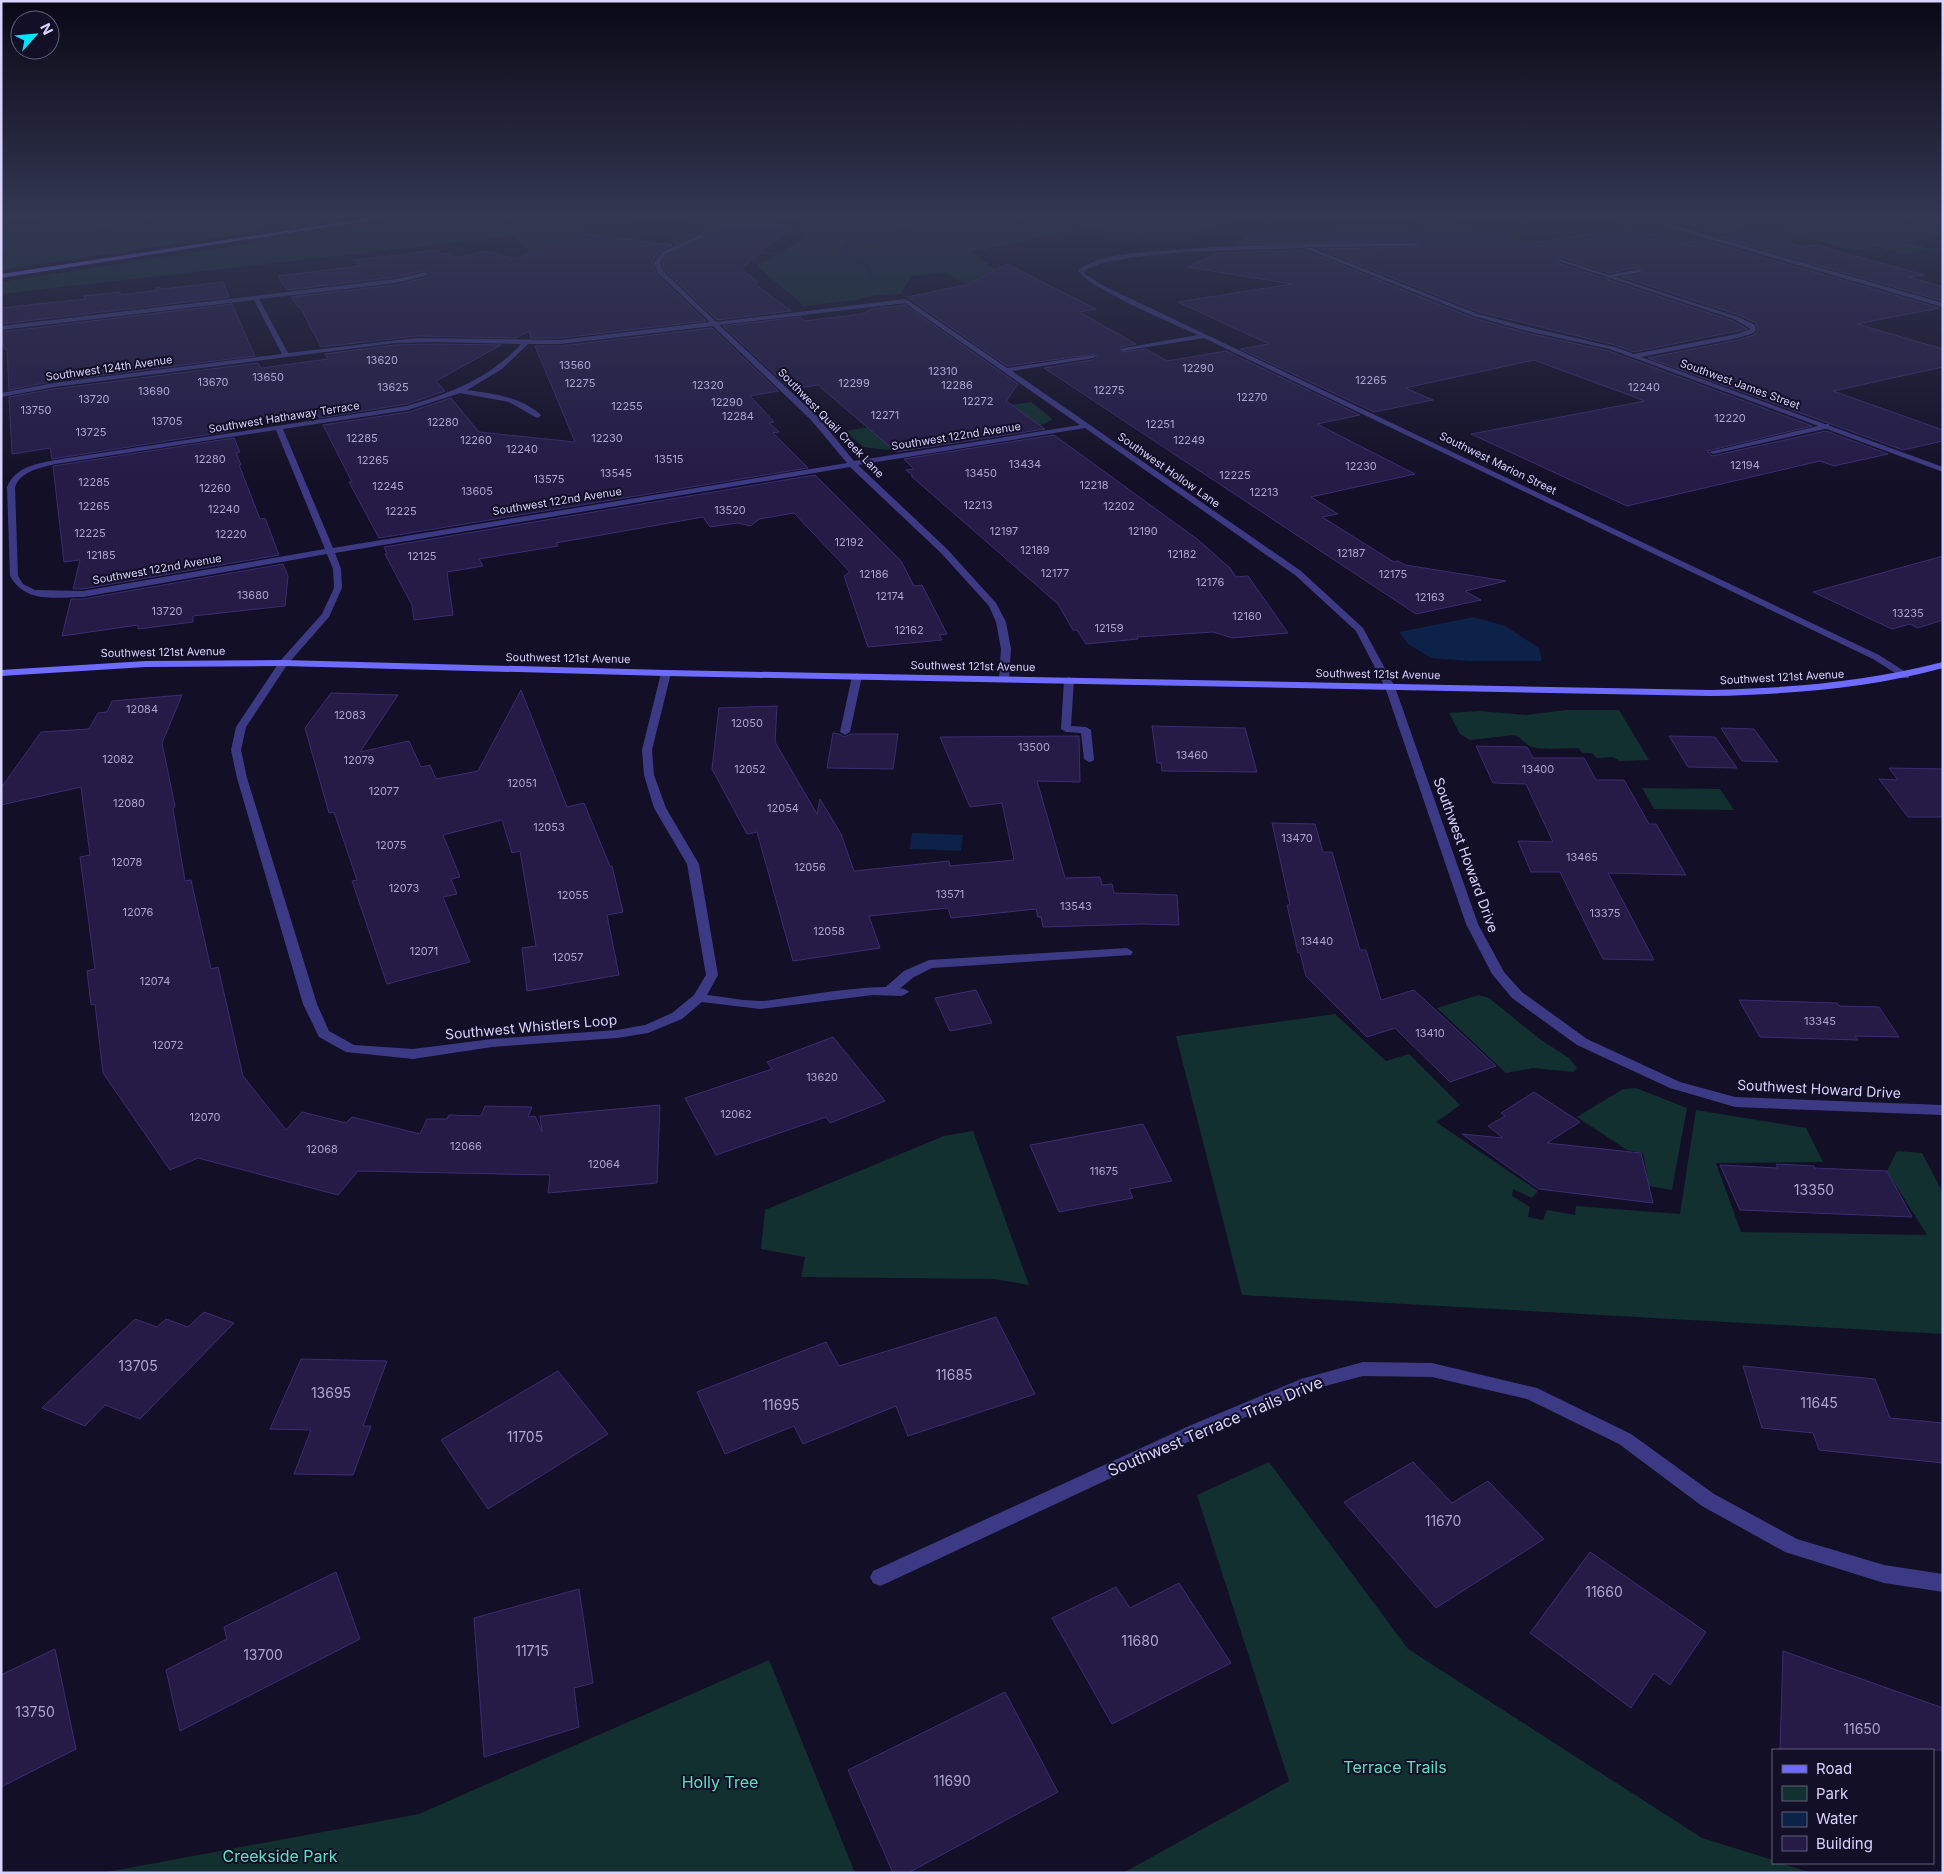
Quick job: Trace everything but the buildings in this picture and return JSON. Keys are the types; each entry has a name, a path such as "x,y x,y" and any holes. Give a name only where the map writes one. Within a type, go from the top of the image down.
{"main road":[{"name":"Southwest 121st Avenue","path":"1,674 146,664 283,664 1710,693 1855,685 1906,676 1943,665"}],"street":[{"path":"1,328 184,306"},
{"path":"260,306 286,355"},
{"name":"Southwest Quail Creek Lane","path":"698,306 814,418 853,465 944,551 993,605 1001,622 1006,649 1004,679"},
{"name":"Southwest 124th Avenue","path":"1,395 54,385 428,338 476,339 525,344 599,339 861,306"},
{"name":"Southwest Hollow Lane","path":"914,306 1298,573 1360,630 1390,687"},
{"name":"Southwest Marion Street","path":"1143,306 1876,657 1906,676"},
{"name":"Southwest James Street","path":"1454,306 1476,315 1607,347 1634,356 1943,470"},
{"path":"1634,356 1738,336 1751,332 1754,329 1753,326 1736,318 1701,306"},
{"path":"1124,350 1206,336"},
{"name":"Southwest Hathaway Terrace","path":"30,592 20,587 14,576 11,488 13,479 28,470 55,462 408,408 461,391 506,365 518,354 525,344"},
{"path":"1008,370 1093,356"},
{"path":"461,391 519,402 528,407 537,416"},
{"name":"Southwest 122nd Avenue","path":"30,592 47,595 83,594 519,518 1087,426"},
{"path":"1713,452 1826,426"},
{"name":"Southwest Whistlers Loop","path":"278,429 330,550 337,569 338,588 326,615 283,664 241,727 236,750 242,778 310,1004 324,1034 352,1049 413,1054 492,1042 617,1034 648,1029 677,1016 699,998 712,975 693,864 660,808 649,776 647,750 666,673"},
{"path":"845,732 857,676"},
{"path":"1069,680 1066,729 1086,730 1089,759"},
{"name":"Southwest Howard Drive","path":"1390,687 1472,924 1498,974 1517,996 1540,1014 1582,1042 1624,1062 1675,1085 1735,1102 1943,1110"},
{"path":"699,998 760,1005 873,991 895,992 909,974 929,964 1127,952"},
{"name":"Southwest Terrace Trails Drive","path":"880,1577 1195,1431 1307,1384 1363,1369 1432,1370 1531,1394 1625,1439 1708,1500 1792,1546 1884,1574 1943,1583"}],"green space":[{"path":"1031,402 1052,420 1037,427 887,450 863,447 845,431"},
{"path":"1566,710 1619,710 1649,760 1620,761 1613,757 1597,758 1592,753 1583,753 1578,748 1535,748 1514,735 1470,740 1460,734 1449,713 1480,711 1526,715"},
{"path":"1642,788 1720,789 1734,810 1654,809"},
{"path":"1479,995 1489,998 1541,1040 1569,1058 1577,1068 1573,1072 1533,1068 1506,1073 1437,1008"},
{"path":"1335,1014 1386,1061 1409,1054 1460,1105 1436,1122 1538,1191 1532,1198 1513,1189 1512,1196 1530,1207 1528,1217 1543,1220 1547,1210 1575,1215 1576,1206 1680,1214 1696,1110 1806,1128 1823,1162 1716,1163 1741,1232 1927,1235 1887,1171 1897,1151 1922,1153 1943,1193 1943,1334 1242,1295 1176,1036"},
{"path":"1636,1088 1687,1108 1672,1190 1649,1186 1643,1153 1627,1150 1577,1117 1623,1089"},
{"path":"973,1131 1029,1285 994,1279 801,1277 805,1257 761,1249 765,1210 944,1136"},
{"name":"Terrace Trails","path":"1269,1462 1408,1649 1702,1838 1772,1860 1772,1864 1783,1864 1812,1873 1123,1873 1289,1781 1197,1495"},
{"name":"Holly Tree","path":"769,1660 855,1873 102,1873 419,1814"}],"water":[{"path":"1474,617 1505,626 1539,648 1542,661 1470,661 1431,658 1408,644 1399,632"},
{"path":"912,833 963,835 961,851 910,849"}],"park label":[{"name":"Creekside Park","path":"280,1856"}]}
